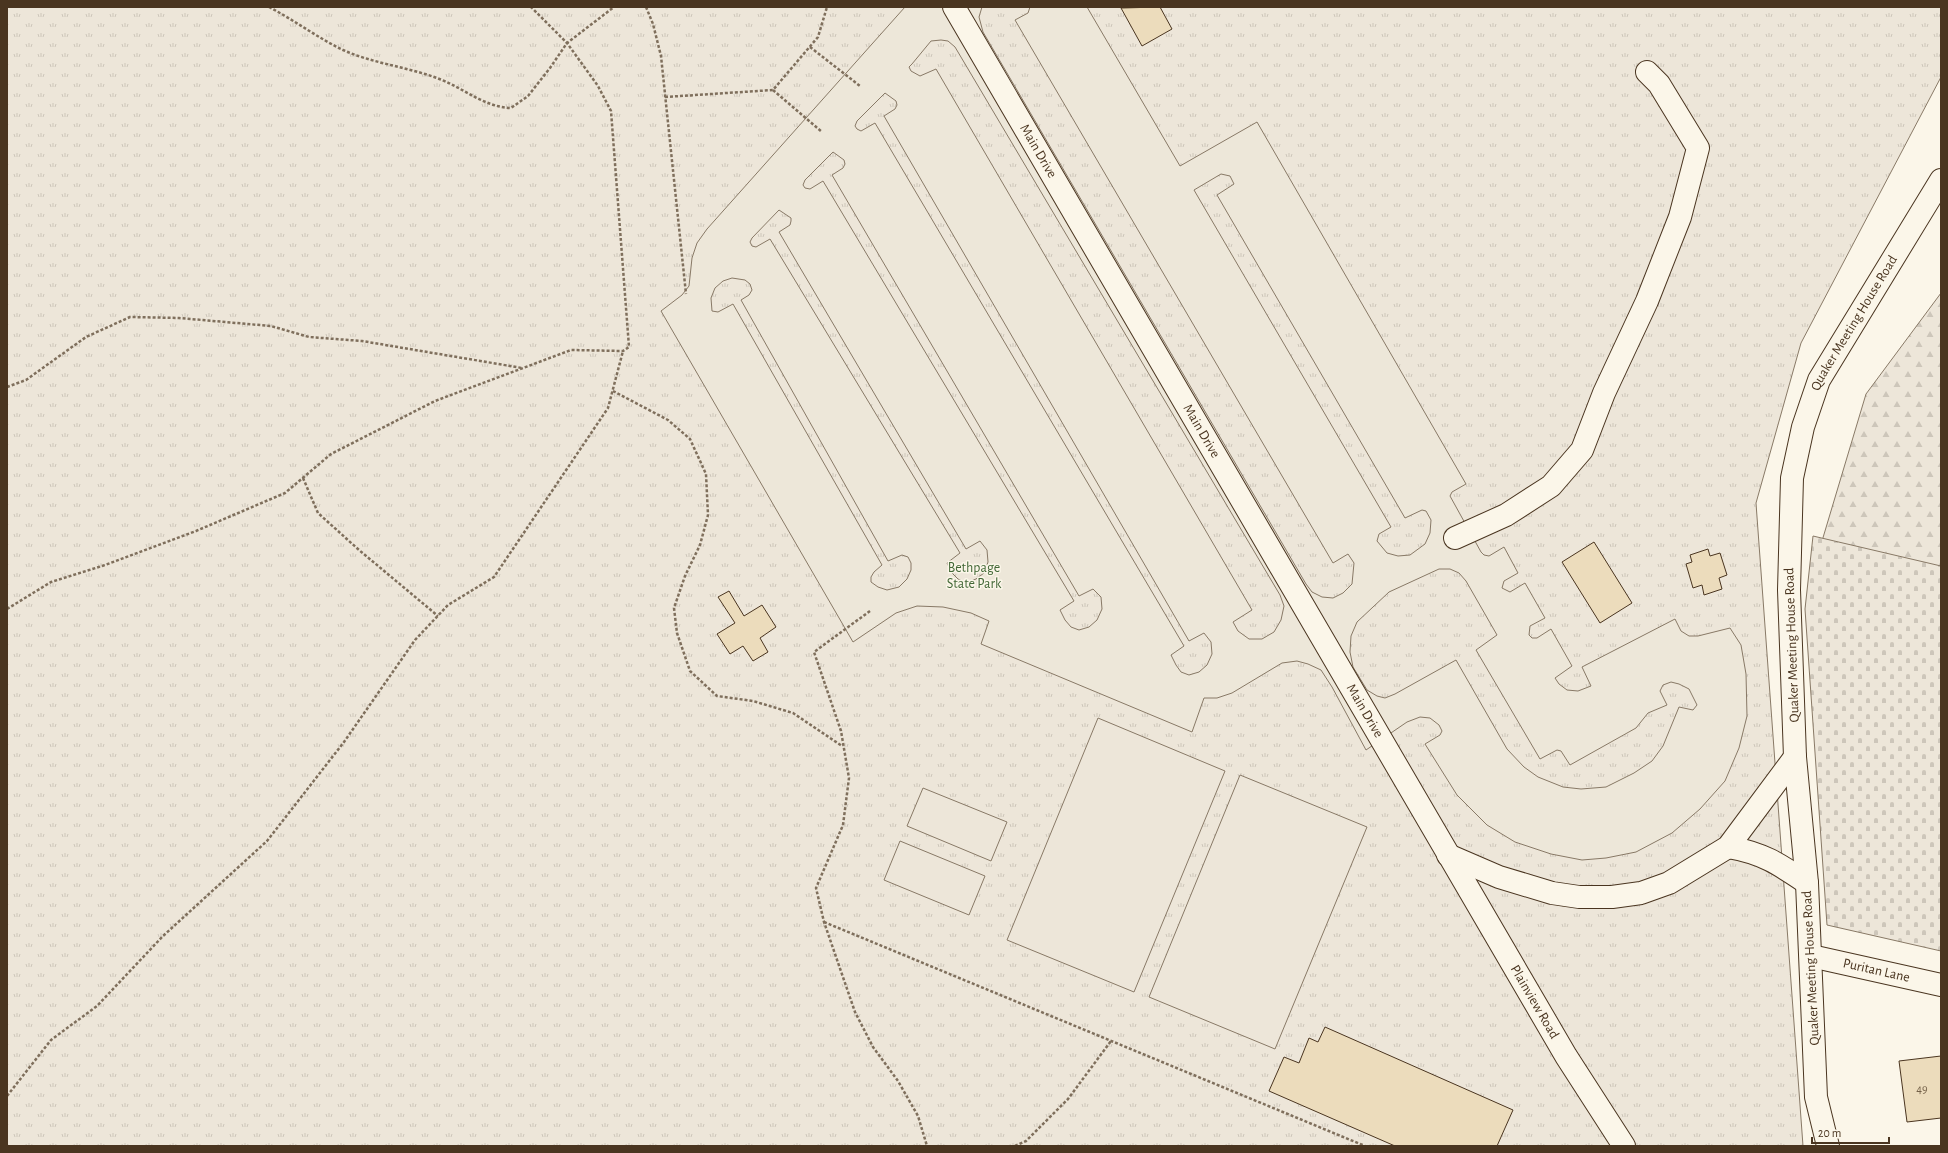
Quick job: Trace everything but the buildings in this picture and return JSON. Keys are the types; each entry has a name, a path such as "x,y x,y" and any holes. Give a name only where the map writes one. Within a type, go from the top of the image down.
{"main road":[{"name":"Main Drive","path":"954,7 1448,855"},
{"path":"1455,538 1506,515 1551,486 1582,450 1604,393 1647,301 1680,217 1698,148 1659,84 1647,72"},
{"name":"Quaker Meeting House Road","path":"1828,1146 1816,1097 1807,883 1795,757 1789,590 1792,478 1803,427 1819,380 1941,180"},
{"path":"1448,855 1499,877 1552,893 1579,897 1612,897 1641,893 1669,883 1728,846 1795,757"},
{"path":"1728,846 1751,851 1773,860 1807,883"},
{"name":"Plainview Road","path":"1448,855 1566,1056 1624,1146"},
{"name":"Puritan Lane","path":"1811,956 1941,986"}],"path":[{"path":"269,7 342,49 362,57 458,86 491,105 511,108 528,96 567,43 614,7"},
{"path":"7,1096 51,1040 97,1006 163,936 267,841 344,742 415,640 448,605 494,577 608,408 624,351 629,347 610,111 598,86 567,43 531,7"},
{"path":"646,7 653,24 661,56 686,294"},
{"path":"773,90 818,37 827,7"},
{"path":"810,47 860,86"},
{"path":"665,97 773,90 822,132"},
{"path":"7,387 26,380 86,338 130,317 179,318 271,326 309,338 362,341 523,368"},
{"path":"7,609 51,582 105,565 196,531 285,493 331,454 435,401 570,350 624,351"},
{"path":"612,391 668,420 690,439 706,474 708,515 700,545 685,576 674,608 677,633 690,671 717,696 753,701 793,714 843,746"},
{"path":"303,478 318,513 359,550 438,616"},
{"path":"870,611 814,652 840,732 848,778 843,825 816,888 824,922 855,1012 873,1048 898,1081 918,1116 926,1146"},
{"path":"824,922 1365,1146"},
{"path":"1015,1146 1026,1141 1068,1099 1111,1041"}],"green space":[{"name":"Bethpage State Park","path":"7,7 1941,7 1941,77 1801,343 1756,503 1803,1146 7,1146"},
{"path":"1941,293 1941,592 1822,541 1866,394"},
{"path":"1813,536 1941,566 1941,951 1827,925 1805,609"},
{"path":"1098,718 1225,771 1134,992 1007,940"},
{"path":"1240,775 1367,827 1275,1049 1149,997"},
{"path":"923,788 1007,822 991,861 907,826"},
{"path":"900,841 985,876 969,915 884,880"}],"shaded area":[{"path":"905,7 982,7 979,17 983,32 1306,584 1312,592 1322,597 1333,598 1343,593 1352,584 1354,563 1348,554 1333,563 1015,20 1028,13 1030,7 1087,7 1180,166 1257,122 1466,484 1452,492 1450,496 1481,552 1484,555 1489,556 1504,547 1518,573 1504,581 1502,588 1510,592 1525,583 1545,618 1530,626 1529,635 1532,638 1537,638 1551,629 1572,666 1555,678 1559,684 1567,690 1578,691 1591,686 1582,667 1675,619 1681,631 1689,636 1698,636 1730,628 1741,645 1746,674 1747,716 1739,748 1725,781 1700,809 1672,833 1636,852 1606,858 1582,860 1551,854 1515,842 1487,825 1457,795 1425,744 1440,735 1442,731 1439,725 1430,718 1420,717 1407,722 1366,750 1332,687 1321,670 1308,664 1297,661 1282,663 1232,693 1217,698 1204,698 1192,732 981,644 989,621 971,613 943,607 917,606 896,613 853,642 661,311 682,295 689,286 692,258 697,243 707,229","holes":["931,41 948,41 955,47 1280,595 1284,606 1281,620 1274,632 1262,639 1249,639 1238,631 1233,622 1252,610 936,69 920,76 911,71 909,67","885,93 896,101 897,105 895,109 884,116 1189,641 1204,633 1211,642 1212,654 1207,665 1199,672 1189,675 1181,672 1176,665 1171,655 1184,646 875,123 861,131 855,126 857,121","833,152 844,160 845,164 843,168 832,175 1079,596 1093,589 1101,597 1102,609 1097,620 1089,627 1079,630 1071,627 1065,620 1060,610 1074,601 823,181 810,189 805,188 803,185 805,180","1221,174 1230,176 1234,184 1217,195 1405,518 1422,510 1426,511 1431,520 1430,533 1425,544 1410,555 1398,556 1387,553 1377,541 1379,534 1391,527 1194,190","779,210 791,218 790,225 779,232 966,549 980,541 987,550 988,562 984,573 976,579 966,583 958,579 952,573 947,563 960,553 770,239 756,247 752,246 750,242 752,238","732,278 745,280 750,284 752,290 749,295 741,300 888,561 902,555 908,557 911,563 911,570 907,579 899,587 887,590 878,587 871,582 871,577 874,572 882,565 733,304 718,312 712,311 711,298 715,288 723,281","1439,569 1450,569 1459,573 1466,581 1497,635 1476,650 1540,759 1557,750 1561,751 1570,765 1636,728 1648,713 1667,705 1660,691 1663,685 1671,682 1689,689 1697,705 1693,710 1679,707 1663,746 1652,761 1634,773 1606,787 1581,789 1563,787 1538,777 1524,767 1507,749 1456,660 1385,698 1377,696 1367,690 1353,667 1350,652 1351,636 1357,622 1389,592"]}]}
